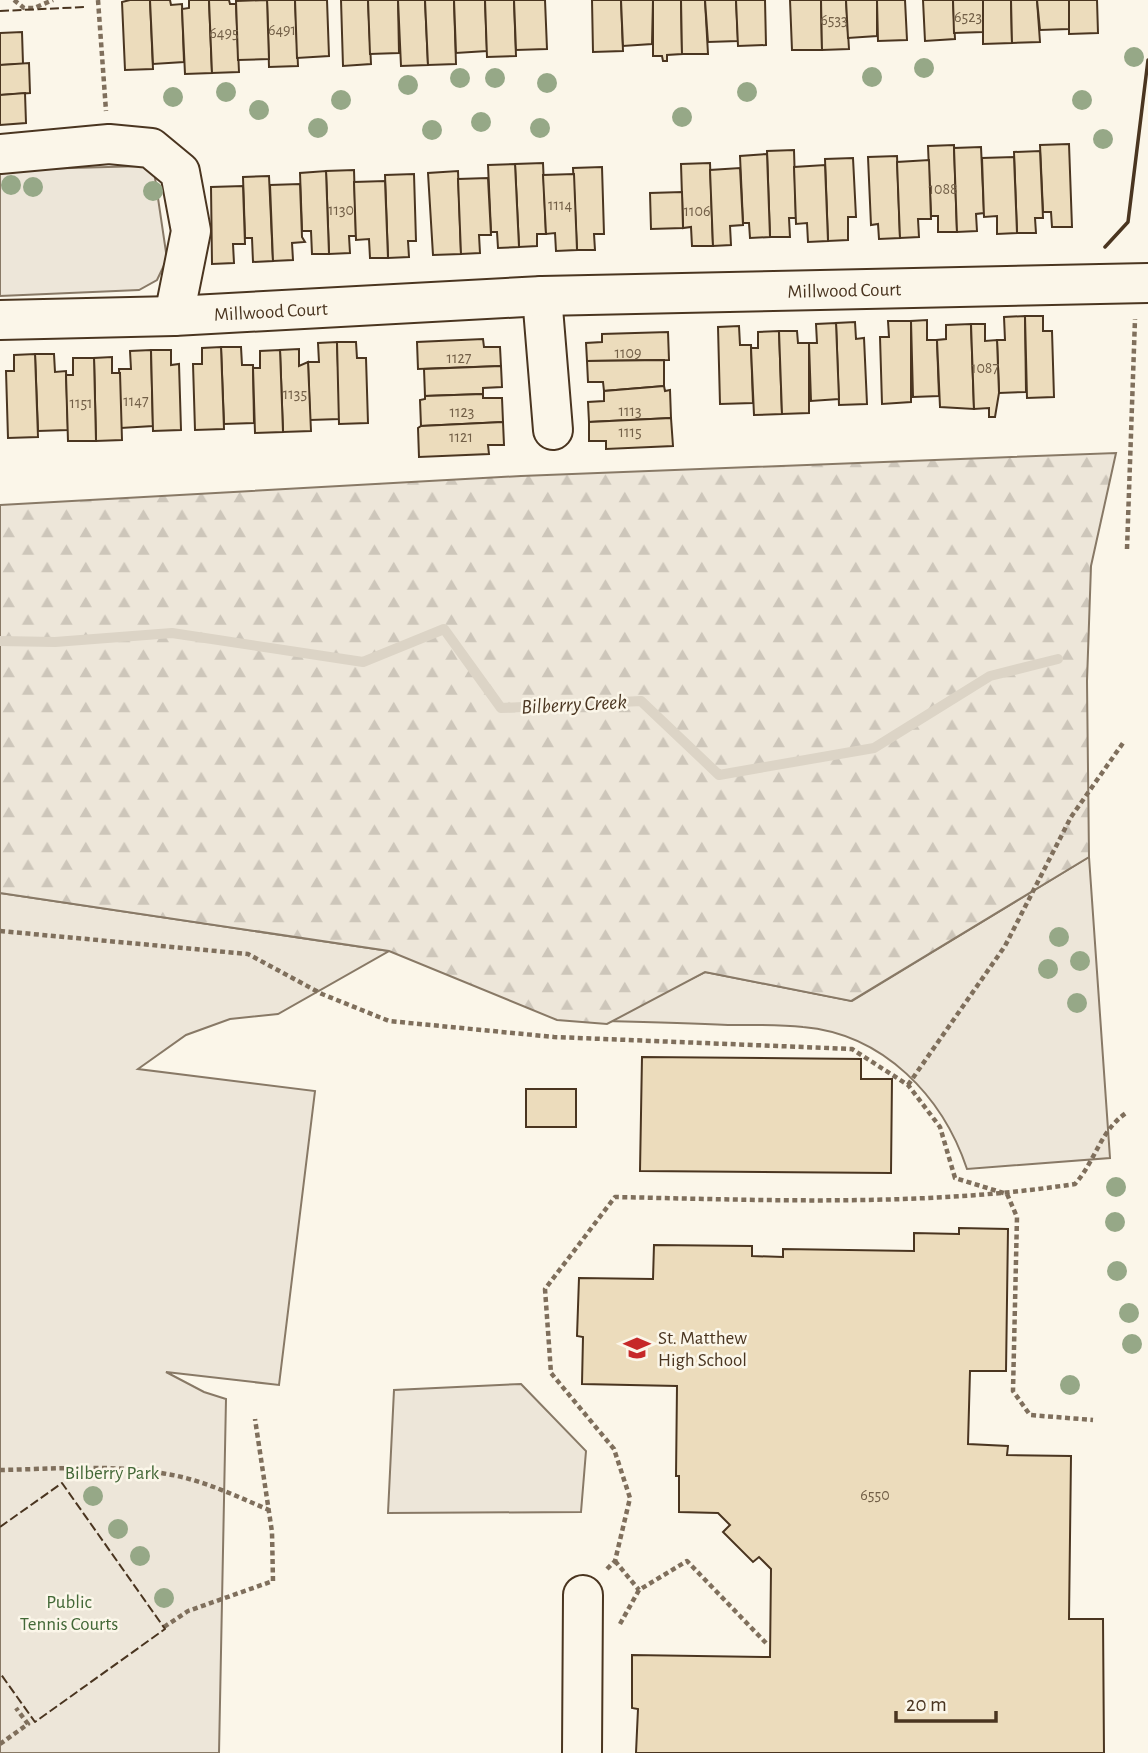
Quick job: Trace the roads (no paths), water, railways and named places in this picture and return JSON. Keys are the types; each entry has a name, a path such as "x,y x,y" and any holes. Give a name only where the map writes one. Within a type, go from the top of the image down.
{"street":[{"path":"0,154 109,144 151,148 180,172 191,231 174,316"},
{"path":"542,296 552,430"},
{"name":"Millwood Court","path":"0,320 174,316 542,296 1142,300"},
{"path":"582,1753 583,1595"}],"waterway":[{"name":"Bilberry Creek","path":"0,641 55,642 172,633 363,662 444,629 501,708 641,701 719,775 874,748 990,676 1058,659"}],"place":[{"name":"St. Matthew High School","path":"637,1348"}],"park label":[{"name":"Bilberry Park","path":"112,1472"},
{"name":"Public Tennis Courts","path":"69,1612"}]}
